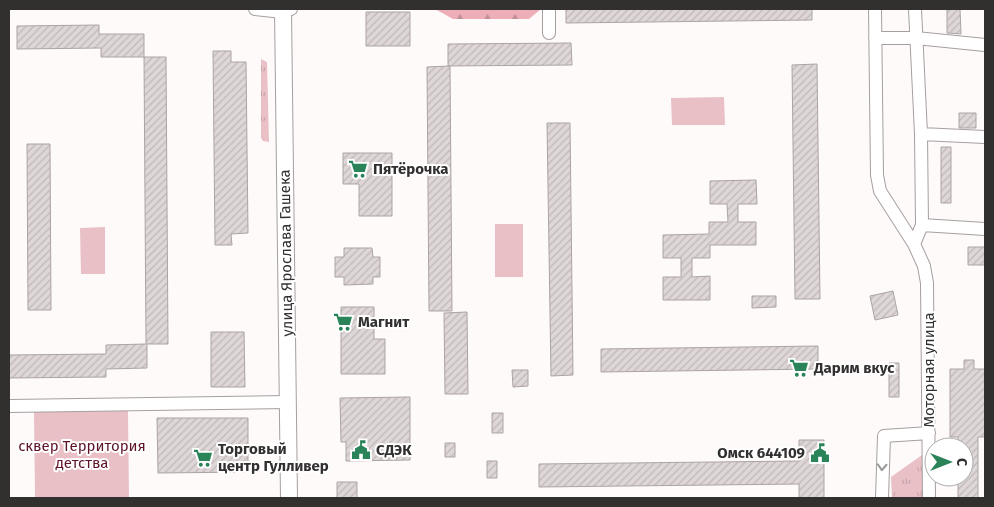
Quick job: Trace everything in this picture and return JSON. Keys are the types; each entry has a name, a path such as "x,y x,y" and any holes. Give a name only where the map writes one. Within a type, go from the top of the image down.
{"main road":[{"name":"улица Ярослава Гашека","path":"286,10 290,498"}],"street":[{"path":"254,9 286,10"},
{"path":"549,9 549,33"},
{"name":"Моторная улица","path":"875,9 877,175 880,191 914,244 924,266 928,298 929,498"},
{"path":"914,244 922,225 921,134 916,9"},
{"path":"876,38 916,38 985,45"},
{"path":"921,134 985,137"},
{"path":"922,225 985,229"},
{"path":"9,406 288,402"},
{"path":"882,498 884,436 928,433"}],"green space":[{"path":"435,9 541,9 529,19 453,19"},
{"path":"261,59 267,62 269,142 263,141 261,138"},
{"path":"724,97 725,125 672,125 671,98"},
{"path":"495,224 523,224 523,277 495,277"},
{"path":"105,227 105,274 81,274 80,228"},
{"name":"сквер Территория детства","path":"128,411 129,498 35,498 34,412"},
{"path":"922,455 923,498 892,498 891,477"}],"building":[{"path":"566,9 812,9 812,20 566,23"},
{"path":"947,9 960,9 961,34 947,33"},
{"path":"366,12 410,12 410,46 366,46"},
{"path":"99,25 99,34 144,34 144,57 101,57 101,48 17,49 17,26"},
{"path":"571,43 572,65 448,66 448,44"},
{"path":"213,51 231,51 231,62 246,62 248,233 231,234 232,245 215,245"},
{"path":"144,57 166,57 168,344 147,344 147,368 106,369 106,377 9,378 9,355 106,354 106,345 146,344"},
{"path":"817,64 820,299 795,299 792,65"},
{"path":"450,66 452,311 429,311 427,67"},
{"path":"959,113 976,113 976,128 959,128"},
{"path":"547,123 570,123 573,375 551,376"},
{"path":"27,144 50,144 51,310 28,310"},
{"path":"941,147 951,147 951,203 941,203"},
{"path":"343,153 392,153 392,216 359,216 359,184 343,184"},
{"path":"756,180 757,204 738,204 738,222 756,222 756,245 710,245 710,258 692,258 692,277 710,276 710,300 663,300 663,277 681,277 681,258 663,258 663,235 709,234 709,222 728,222 727,204 710,204 710,181"},
{"path":"968,247 985,247 985,265 968,265"},
{"path":"344,248 372,248 373,257 380,257 380,277 373,277 373,284 344,285 344,277 335,277 335,257 344,257"},
{"path":"893,291 898,315 875,320 870,296"},
{"path":"752,296 776,296 776,307 752,308"},
{"path":"341,307 374,307 374,339 385,339 385,374 341,374"},
{"path":"467,312 468,394 445,394 444,313"},
{"path":"211,332 244,332 245,387 211,387"},
{"path":"818,346 818,369 601,372 601,349"},
{"path":"964,360 974,360 974,369 985,369 985,437 978,437 978,498 958,498 958,487 974,487 974,437 950,437 950,369 964,369"},
{"path":"889,363 899,363 899,397 889,397"},
{"path":"512,370 528,370 528,386 513,387"},
{"path":"410,397 410,460 346,461 346,442 341,442 340,398"},
{"path":"492,413 503,413 503,433 492,433"},
{"name":"Торговый центр Гулливер","path":"157,418 248,418 248,472 158,473"},
{"path":"799,440 824,440 824,498 799,498 799,484 539,487 539,464 799,461"},
{"path":"445,443 455,443 455,457 445,457"},
{"path":"487,461 497,461 497,478 487,478"},
{"path":"337,482 357,482 357,498 337,498"}],"place":[{"name":"Пятёрочка","path":"358,169"},
{"name":"Магнит","path":"343,322"},
{"name":"Дарим вкус","path":"799,368"},
{"name":"СДЭК","path":"361,450"},
{"name":"Омск 644109","path":"820,453"},
{"name":"Торговый центр Гулливер","path":"203,458"}]}
